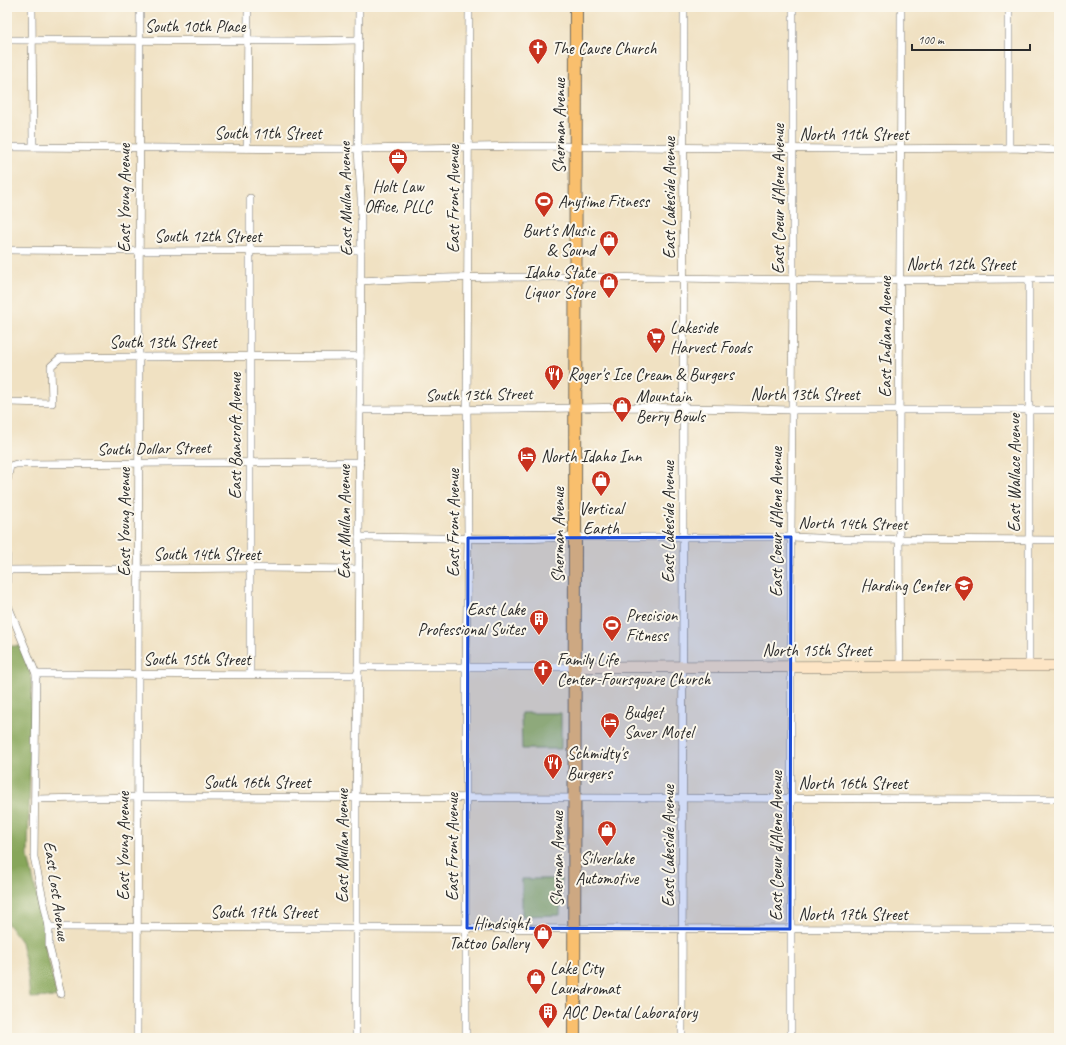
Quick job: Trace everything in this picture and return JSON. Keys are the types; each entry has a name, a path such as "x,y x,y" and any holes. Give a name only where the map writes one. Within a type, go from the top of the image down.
{"main road":[{"name":"Sherman Avenue","path":"574,1038 574,798 576,667 576,7"},
{"name":"North 15th Street","path":"576,667 1059,666"}],"street":[{"path":"32,7 33,147"},
{"name":"East Young Avenue","path":"137,1038 140,7"},
{"path":"247,148 248,7"},
{"name":"East Mullan Avenue","path":"356,1038 356,798 361,250 361,198 358,149 359,7"},
{"name":"East Front Avenue","path":"466,1038 469,7"},
{"name":"East Lakeside Avenue","path":"682,1038 684,7"},
{"name":"East Coeur d'Alene Avenue","path":"791,1038 790,929 793,7"},
{"name":"East Indiana Avenue","path":"900,7 900,666"},
{"path":"1009,7 1009,148"},
{"name":"South 10th Place","path":"7,40 359,40"},
{"name":"South 11th Street","path":"7,147 358,149 576,147"},
{"name":"North 11th Street","path":"576,147 901,149 1009,148 1059,150"},
{"name":"East Bancroft Avenue","path":"250,198 250,674"},
{"name":"South 12th Street","path":"7,250 361,250"},
{"path":"360,281 412,278 575,277"},
{"name":"North 12th Street","path":"575,277 1059,279"},
{"name":"East Wallace Avenue","path":"1028,279 1030,667"},
{"name":"South 13th Street","path":"7,402 52,403 51,366 60,358 360,356"},
{"name":"South 13th Street","path":"360,410 467,410 575,407"},
{"name":"North 13th Street","path":"575,407 792,410 1059,410"},
{"name":"South Dollar Street","path":"7,503 7,481 9,468 10,466 16,464 360,462"},
{"path":"7,503 7,586"},
{"path":"359,537 575,537"},
{"name":"North 14th Street","path":"575,537 791,537 899,540 1059,540"},
{"name":"South 14th Street","path":"8,570 359,569"},
{"name":"East Lost Avenue","path":"7,603 36,674 34,857 49,926 49,946 61,994"},
{"name":"South 15th Street","path":"36,674 250,674 466,667 576,667"},
{"name":"South 16th Street","path":"35,799 138,797 574,798"},
{"name":"North 16th Street","path":"574,798 1059,799"},
{"name":"South 17th Street","path":"49,926 574,928"},
{"name":"North 17th Street","path":"574,928 1059,929"}],"highlighted area":[{"path":"791,537 790,929 467,928 468,538"}],"green space":[{"path":"7,646 20,646 29,668 32,683 28,856 44,927 45,945 57,997 30,998 27,969 21,942 7,923"},
{"path":"521,713 561,713 561,749 522,749"},
{"path":"522,879 561,879 560,915 522,916"}],"place":[{"name":"The Cause Church","path":"538,65"},
{"name":"Holt Law Office, PLLC","path":"398,175"},
{"name":"Anytime Fitness","path":"544,218"},
{"name":"Burt's Music & Sound","path":"609,257"},
{"name":"Idaho State Liquor Store","path":"609,299"},
{"name":"Lakeside Harvest Foods","path":"656,354"},
{"name":"Roger's Ice Cream & Burgers","path":"554,391"},
{"name":"Mountain Berry Bowls","path":"622,423"},
{"name":"North Idaho Inn","path":"527,473"},
{"name":"Vertical Earth","path":"601,497"},
{"name":"Harding Center","path":"964,602"},
{"name":"East Lake Professional Suites","path":"539,636"},
{"name":"Precision Fitness","path":"612,642"},
{"name":"Family Life Center-Foursquare Church","path":"543,686"},
{"name":"Budget Saver Motel","path":"610,739"},
{"name":"Schmidty's Burgers","path":"553,780"},
{"name":"Silverlake Automotive","path":"607,847"},
{"name":"Hindsight Tattoo Gallery","path":"543,950"},
{"name":"Lake City Laundromat","path":"536,995"},
{"name":"AOC Dental Laboratory","path":"548,1029"}]}
